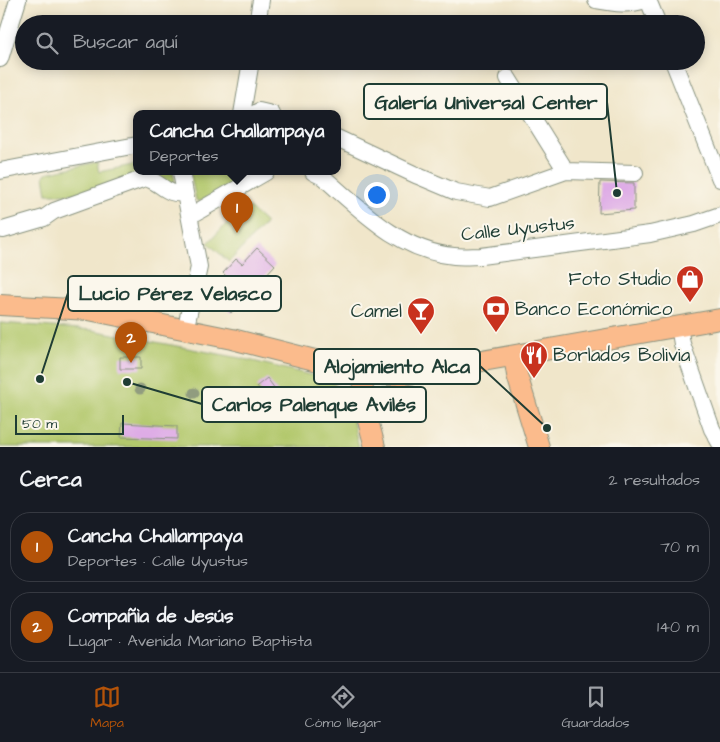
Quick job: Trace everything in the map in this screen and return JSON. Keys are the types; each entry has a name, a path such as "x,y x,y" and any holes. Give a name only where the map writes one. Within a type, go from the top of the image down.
{"main road":[{"path":"0,305 89,310 232,339 366,373 386,376 403,375 720,319"},
{"path":"514,356 516,375 539,447"},
{"path":"366,373 361,394 375,447"}],"street":[{"path":"0,59 18,0"},
{"path":"258,15 261,0"},
{"path":"596,0 623,4 635,4 646,0 654,15"},
{"path":"243,110 249,70"},
{"path":"677,70 716,156 720,178"},
{"path":"508,78 566,171"},
{"path":"341,140 456,192 490,198 566,171 635,173"},
{"path":"0,171 133,146"},
{"path":"182,175 199,266 186,331"},
{"path":"190,213 197,212 261,175"},
{"name":"Calle Uyustus","path":"319,175 383,229 426,250 454,256 481,256 650,234 694,224 720,215"},
{"path":"2,230 44,218 54,211 145,178 150,179 168,192 177,194 186,192"},
{"path":"679,326 686,354 712,429 720,443"}],"green space":[{"path":"97,162 99,172 133,165 133,175 174,175 175,181 169,185 160,183 86,194 47,194 44,176 46,173"},
{"path":"191,175 249,175 199,202 196,200"},
{"path":"245,204 266,223 229,262 208,243"},
{"path":"0,323 92,330 240,358 327,379 347,397 359,447 0,447"}],"building":[{"path":"600,182 634,183 634,210 599,213"},
{"path":"257,248 275,265 231,313 212,295 228,278 223,273 236,259 242,264"},
{"path":"120,357 141,357 141,369 120,369"},
{"path":"267,378 283,400 274,408 257,386"},
{"path":"122,423 177,426 177,439 121,437"}],"place":[{"name":"Galería Universal Center","path":"617,193"},
{"name":"Cancha Challampaya","path":"237,233"},
{"name":"Foto Studio","path":"690,303"},
{"name":"Banco Económico","path":"496,333"},
{"name":"Camel","path":"421,335"},
{"name":"Compañìa de Jesús","path":"131,363"},
{"name":"Lucio Pérez Velasco","path":"40,379"},
{"name":"Borlados Bolivia","path":"534,379"},
{"name":"Carlos Palenque Avilés","path":"127,382"},
{"name":"Alojamiento Alca","path":"547,428"}]}
